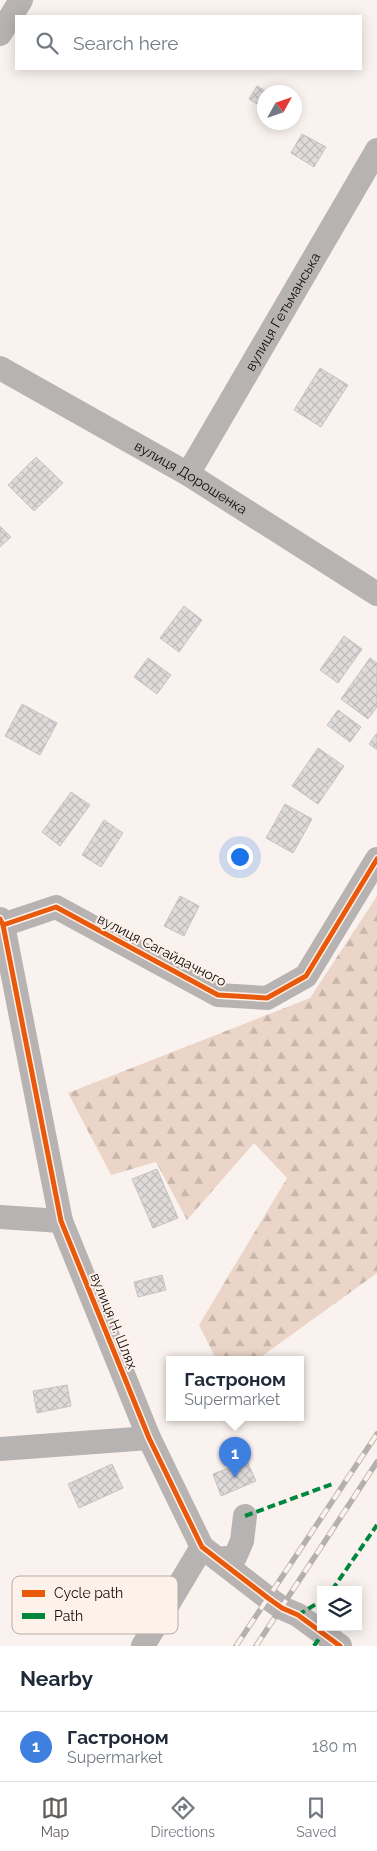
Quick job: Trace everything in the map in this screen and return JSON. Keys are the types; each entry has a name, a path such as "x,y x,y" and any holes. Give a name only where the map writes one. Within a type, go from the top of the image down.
{"street":[{"path":"0,34 21,0"},
{"name":"вулиця Гетьманська","path":"188,474 377,150"},
{"name":"вулиця Дорошенка","path":"0,368 188,474 377,594"},
{"name":"вулиця Сагайдачного","path":"2,922 56,907 218,995 267,998 306,976 376,861"},
{"name":"вулиця Н. Шлях","path":"2,922 61,1221 149,1438 210,1553 268,1598 282,1608 298,1615 340,1646"},
{"path":"0,1217 61,1221"},
{"path":"0,1449 149,1438"},
{"path":"178,1597 210,1553 235,1557 242,1541 245,1516"},
{"path":"143,1646 152,1634"}],"green space":[{"path":"377,896 377,1273 262,1356 214,1356 199,1325 287,1178 254,1143 187,1220 156,1162 111,1175 68,1093 310,998"}],"building":[{"path":"257,86 257,104 249,99"},
{"path":"302,134 326,147 314,167 291,153"},
{"path":"320,368 348,385 321,427 294,410"},
{"path":"36,457 63,483 34,511 8,485"},
{"path":"0,526 11,537 0,547"},
{"path":"184,606 202,620 179,652 160,638"},
{"path":"344,636 362,649 338,683 320,670"},
{"path":"148,658 171,675 157,694 134,677"},
{"path":"370,658 377,663 377,707 368,719 341,699"},
{"path":"22,704 57,723 40,755 5,736"},
{"path":"338,710 361,727 350,742 327,725"},
{"path":"377,733 377,750 369,744"},
{"path":"318,748 344,766 318,804 292,786"},
{"path":"71,792 90,805 60,846 42,832"},
{"path":"285,804 312,819 293,853 266,838"},
{"path":"104,820 123,833 101,867 82,855"},
{"path":"180,896 199,906 184,936 164,926"},
{"path":"157,1169 178,1218 153,1228 132,1179"},
{"path":"162,1275 166,1290 138,1297 134,1282"},
{"path":"67,1385 71,1406 37,1413 33,1391"},
{"path":"247,1461 256,1481 221,1496 213,1474"},
{"path":"112,1464 123,1488 79,1508 68,1484"}],"railway":[{"path":"236,1646 377,1434"},
{"path":"256,1646 377,1462"}],"marked path":[{"path":"245,1516 335,1483"},
{"path":"335,1586 377,1525"},
{"path":"298,1615 317,1603"},
{"path":"314,1646 323,1633"}],"cycle path":[{"path":"0,919 3,925 56,907 218,995 267,998 306,976 377,859"},
{"path":"3,925 61,1221 149,1438 202,1547 268,1598 282,1608 298,1615 340,1646"}],"place":[{"name":"Гастроном","path":"235,1478"}]}
